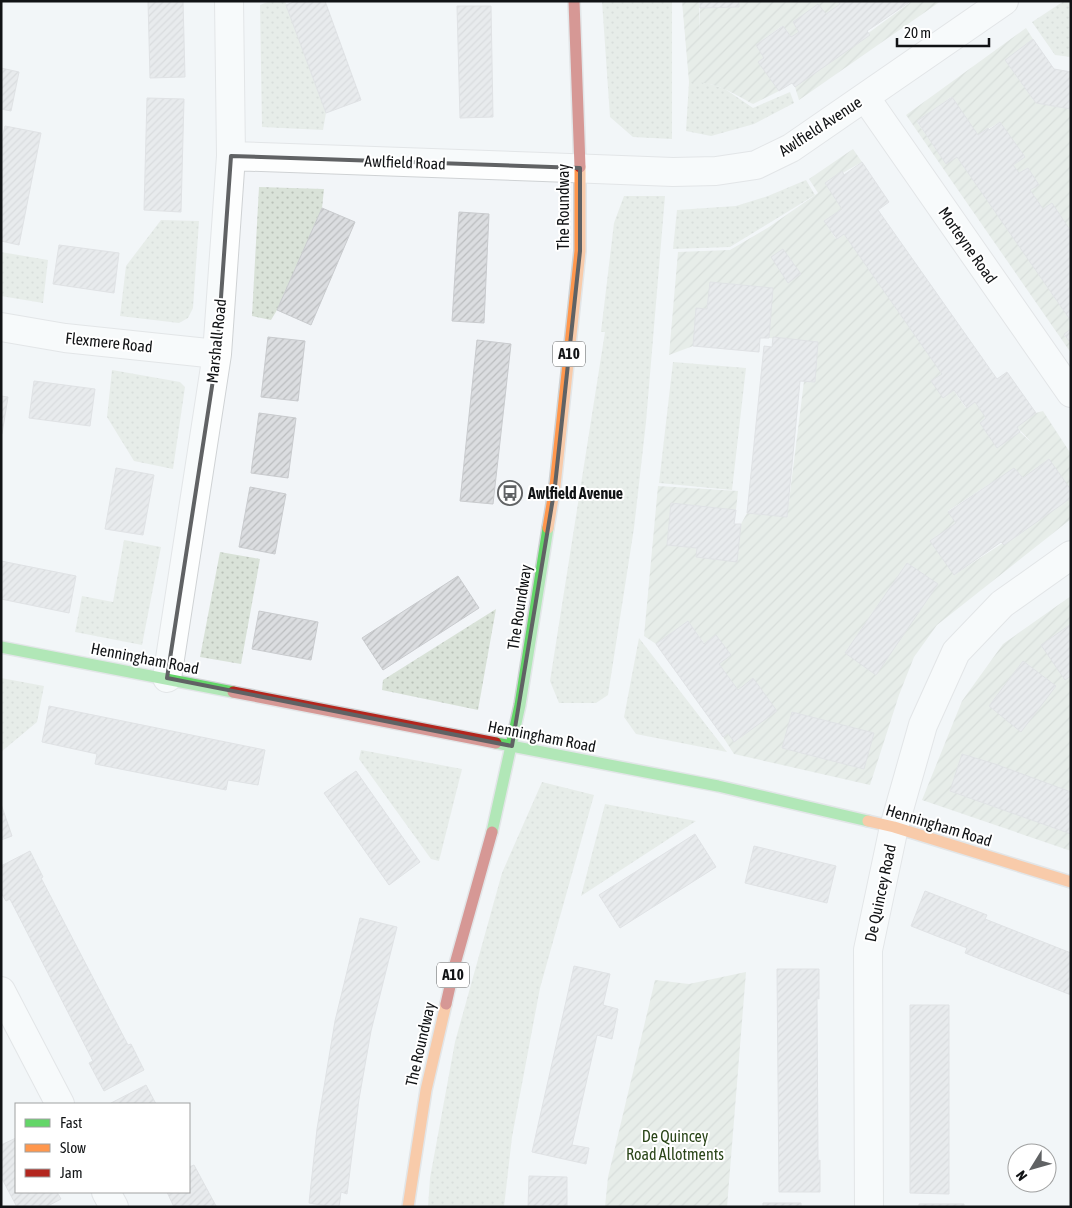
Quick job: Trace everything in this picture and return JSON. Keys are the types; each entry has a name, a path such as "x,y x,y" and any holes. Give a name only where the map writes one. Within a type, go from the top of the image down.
{"main road":[{"name":"The Roundway","path":"408,1207 426,1090 455,964 490,843 512,746 555,486 580,251 580,168 574,1"},
{"name":"Henningham Road","path":"1,646 718,786 894,827 1071,882"}],"street":[{"name":"Marshall Road","path":"167,678 216,354 231,156 229,1"},
{"name":"Awlfield Avenue","path":"580,168 673,172 716,171 756,164 791,148 1004,1"},
{"name":"Morteyne Road","path":"865,97 1071,393"},
{"name":"Awlfield Road","path":"231,156 580,168"},
{"name":"Flexmere Road","path":"1,327 65,338 216,354"},
{"name":"De Quincey Road","path":"869,1207 868,950 894,827 923,724 956,652 1002,604 1071,555"},
{"path":"1,990 59,1103"},
{"path":"107,1193 114,1207"}],"highlighted area":[{"path":"231,156 580,168 580,251 555,486 512,746 167,678 217,354"}],"green space":[{"path":"270,1 285,1 326,113 323,130 262,127 260,5"},
{"path":"602,1 672,1 672,139 633,137 610,117"},
{"path":"682,1 699,1 700,33 700,8 739,7 739,1 839,1 840,4 826,14 818,5 799,32 791,37 782,26 756,45 764,58 759,62 779,91 753,104 714,85 689,82"},
{"path":"912,1 941,1 799,100 795,87"},
{"path":"1064,1 1071,1 1071,57 1055,55 1032,22"},
{"path":"1026,28 1033,39 1005,60 1036,103 1071,109 1070,230 1052,204 1043,209 1030,190 1039,185 1028,168 1019,173 1013,165 1025,157 1000,122 978,135 951,97 917,122 946,164 957,157 1071,321 1071,329 1064,335 1071,344 1071,353 906,115"},
{"path":"701,81 725,89 753,108 790,92 794,103 754,124 711,136 686,131 689,82"},
{"path":"853,149 862,162 825,183 842,209 824,221 836,239 844,234 966,408 975,402 986,418 980,423 997,447 1020,432 1033,444 1017,427 1036,413 1043,411 1071,454 1071,490 1049,460 1023,478 1014,468 948,511 956,523 931,541 954,575 1071,498 1071,519 937,625 914,657 899,695 870,785 734,754 723,737 728,733 753,679 738,690 688,621 656,644 644,636 658,486 738,491 736,510 671,503 667,544 697,548 741,524 747,513 787,517 804,381 815,382 818,342 769,338 773,288 710,282 707,309 693,346 669,355 678,252 730,250 769,227 818,193 809,179","holes":["907,563 938,584 876,674 845,653","792,712 869,732 864,769 783,748"]},
{"path":"806,180 815,195 730,247 673,249 677,210 736,206 768,196"},
{"path":"259,187 324,189 322,208 271,320 252,316"},
{"path":"624,196 665,196 646,422 634,528 608,695 596,703 559,703 550,681 605,332 601,332 614,223"},
{"path":"161,220 199,221 193,308 188,318 179,323 120,316 126,266"},
{"path":"1,252 48,260 43,303 1,296"},
{"path":"673,362 746,368 732,490 659,483"},
{"path":"112,370 180,382 185,387 173,469 134,461 107,417"},
{"path":"124,540 161,547 142,645 75,632 82,596 113,602"},
{"path":"220,552 260,559 241,664 200,657"},
{"path":"1071,596 1071,624 1065,680 1071,676 1071,794 963,754 951,791 1071,834 1071,851 922,800 962,701 1003,644","holes":["1023,661 1056,686 1021,731 989,706"]},
{"path":"496,609 478,710 382,690 383,680"},
{"path":"639,638 727,752 636,734 624,717"},
{"path":"1,678 44,686 37,722 1,752"},
{"path":"361,750 462,769 439,861 431,859 359,759"},
{"path":"542,782 594,795 540,988 512,1137 504,1207 428,1207 430,1178 455,1042 502,873"},
{"path":"605,804 696,821 581,896"},
{"name":"De Quincey Road Allotments","path":"746,972 727,1207 605,1207 608,1177 655,980 689,984"}],"building":[{"path":"148,1 183,1 185,77 150,78"},
{"path":"296,1 325,1 361,100 326,113 286,5"},
{"path":"700,1 739,1 739,7 700,8"},
{"path":"838,1 911,1 867,31 870,35 795,87 792,83 779,91 758,62 764,58 756,45 783,26 791,37 799,32 793,22 818,4 826,14 840,4"},
{"path":"457,6 491,6 493,117 460,118"},
{"path":"1033,39 1054,69 1071,72 1071,109 1036,103 1005,60"},
{"path":"1,68 19,72 11,111 1,109"},
{"path":"952,97 978,135 1000,122 1025,157 1013,165 1019,173 1028,168 1039,185 1030,190 1043,209 1052,203 1071,229 1071,321 957,157 946,164 917,121"},
{"path":"147,98 184,99 181,212 144,210"},
{"path":"5,126 41,133 19,245 1,241 1,142"},
{"path":"862,162 889,202 878,210 997,379 1007,372 1036,413 1017,427 1020,432 997,448 980,423 986,418 975,402 967,408 954,390 943,398 931,381 942,374 844,234 837,239 824,221 842,209 825,183 842,171 844,175"},
{"path":"322,208 355,222 311,325 277,310"},
{"path":"459,212 489,214 484,323 452,321"},
{"path":"59,245 119,253 114,293 53,284"},
{"path":"783,249 801,274 788,283 771,257"},
{"path":"710,282 773,288 769,338 760,338 759,352 693,346 696,308 707,309"},
{"path":"1071,329 1071,344 1064,334"},
{"path":"268,337 305,341 298,401 261,397"},
{"path":"773,337 818,342 815,382 800,381 787,517 747,513 764,346 772,347"},
{"path":"477,340 511,344 493,504 460,501"},
{"path":"34,381 95,389 90,426 29,418"},
{"path":"1,396 8,397 2,434 1,434"},
{"path":"259,413 296,418 288,478 251,473"},
{"path":"1049,459 1071,490 1071,498 1004,545 1001,542 954,575 930,541 956,523 948,512 1014,468 1023,478"},
{"path":"116,468 154,475 143,535 105,529"},
{"path":"250,487 286,494 275,554 239,547"},
{"path":"671,503 736,510 734,524 741,524 737,562 696,557 697,548 667,545"},
{"path":"1,561 76,576 69,613 1,599"},
{"path":"907,563 938,584 876,675 845,653"},
{"path":"458,576 479,608 383,670 362,638"},
{"path":"259,611 318,622 311,660 252,649"},
{"path":"688,621 704,644 716,635 731,655 719,664 738,690 753,678 777,711 734,742 728,733 723,737 656,644"},
{"path":"1071,624 1071,676 1065,680 1041,645"},
{"path":"1023,661 1056,686 1021,732 989,706"},
{"path":"49,706 265,750 258,785 228,780 226,790 95,764 97,754 42,742"},
{"path":"792,712 874,733 864,769 782,748"},
{"path":"962,754 1071,792 1071,834 950,791"},
{"path":"356,771 420,862 389,885 324,793"},
{"path":"1,804 12,836 1,840"},
{"path":"695,834 716,867 620,928 599,895"},
{"path":"754,846 836,866 827,903 745,883"},
{"path":"30,851 43,877 41,878 128,1045 131,1044 144,1070 104,1091 89,1063 93,1061 10,899 6,901 1,893 1,866"},
{"path":"925,891 987,915 985,919 1071,953 1071,995 965,953 967,948 911,926"},
{"path":"360,918 397,927 371,1031 359,1099 347,1194 341,1192 339,1207 334,1207 309,1203 317,1129 335,1021"},
{"path":"574,966 610,974 603,1005 618,1009 612,1039 597,1035 572,1145 589,1148 586,1164 532,1152"},
{"path":"777,969 819,969 819,999 817,998 818,1161 820,1160 820,1192 779,1192"},
{"path":"910,1005 949,1005 949,1194 910,1193"},
{"path":"146,1085 155,1103 111,1103"},
{"path":"15,1138 15,1193 58,1193 61,1199 46,1207 17,1207 1,1177 1,1145"},
{"path":"194,1165 218,1207 174,1207 167,1193 190,1193 190,1167"},
{"path":"529,1176 567,1177 567,1207 528,1207"},
{"path":"763,1203 801,1203 801,1207 763,1207"},
{"path":"919,1204 964,1204 964,1207 919,1207"}],"traffic: fast":[{"path":"492,832 520,705 548,528"},
{"path":"1,647 233,692"},
{"path":"496,743 718,786 868,821"}],"traffic: slow":[{"path":"548,528 555,486 580,251 580,167"},
{"path":"868,821 894,827 1071,882"},
{"path":"408,1207 426,1090 446,1004"}],"traffic: jam":[{"path":"574,1 580,167"},
{"path":"233,692 496,743"},
{"path":"446,1004 455,964 492,832"}],"place":[{"name":"Awlfield Avenue","path":"510,493"}]}
